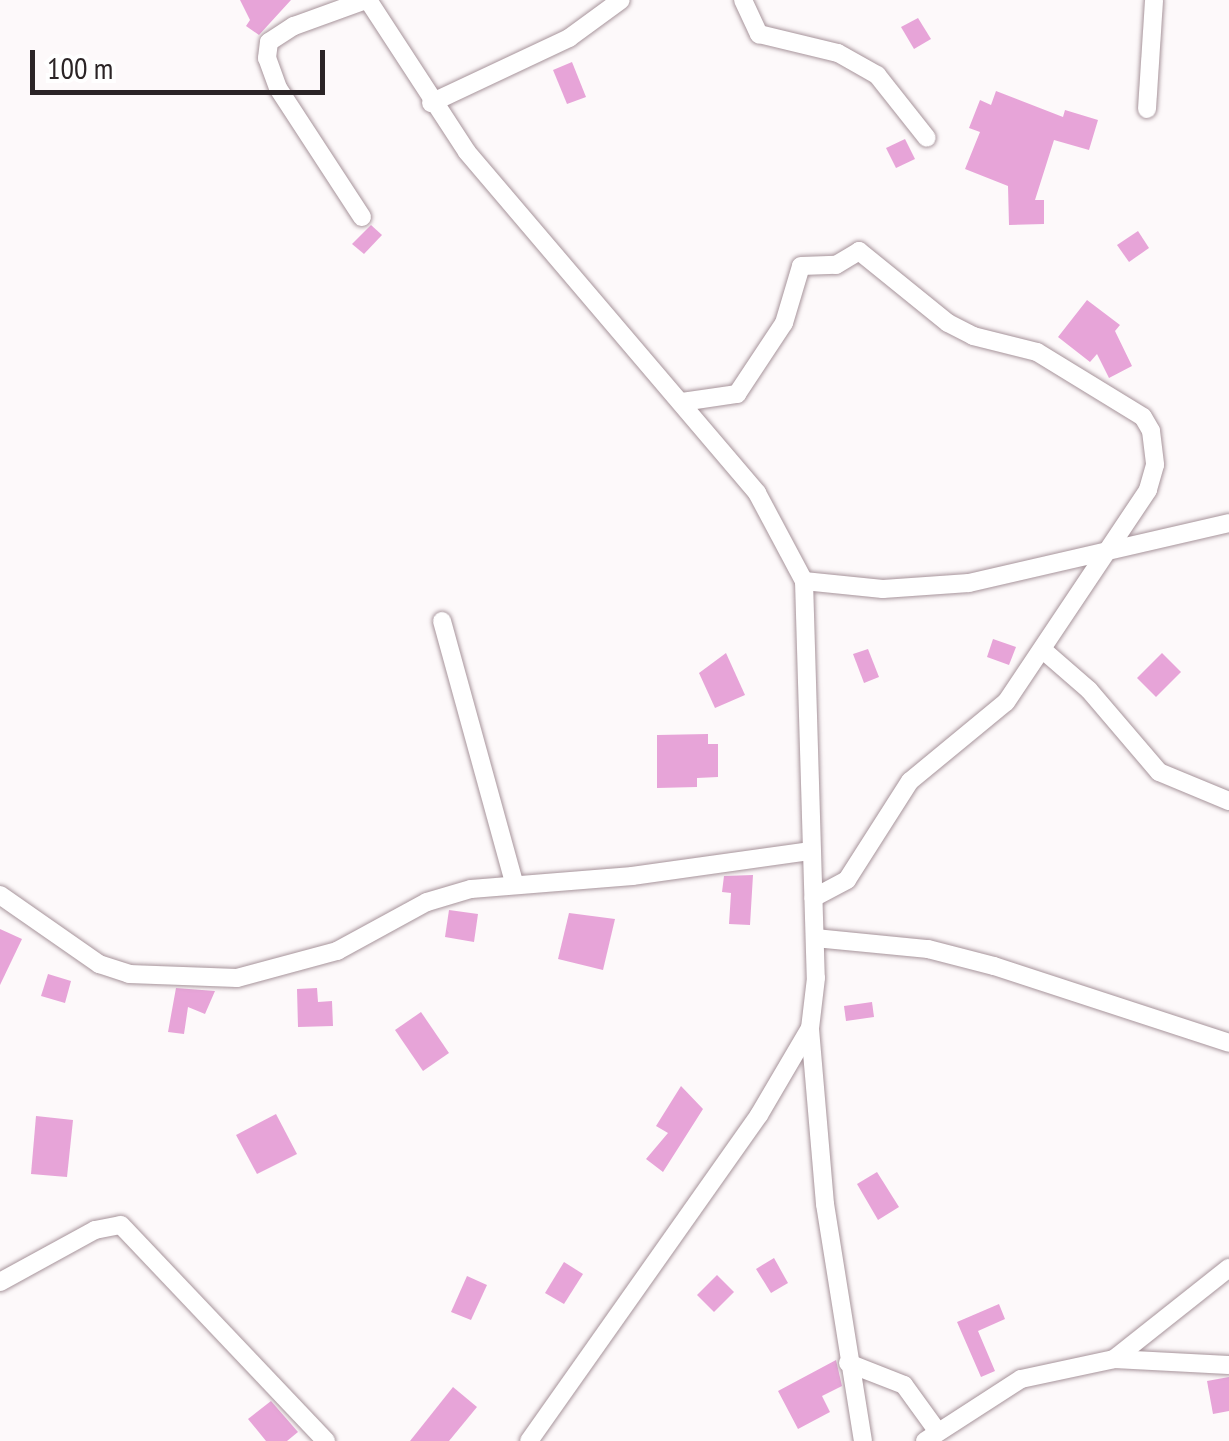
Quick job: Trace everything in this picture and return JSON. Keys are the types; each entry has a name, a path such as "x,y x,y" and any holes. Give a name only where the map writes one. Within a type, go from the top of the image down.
{"street":[{"path":"362,217 278,88 267,58 269,42 294,26 367,0 431,103 757,493 804,582 809,851 815,938 810,1028 825,1204 863,1441"},
{"path":"431,103 569,38 621,0"},
{"path":"743,0 759,34 838,52 878,75 927,138"},
{"path":"1148,109 1154,0"},
{"path":"682,402 730,397 744,388 784,322 801,266 836,266 852,253 865,253 948,323 972,336 1038,352 1143,417 1155,448 1148,490 1102,550 1043,650 986,723 894,800 846,880 814,898"},
{"path":"804,582 929,588 1229,522"},
{"path":"442,621 514,882"},
{"path":"1043,650 1089,690 1159,772 1229,801"},
{"path":"0,895 99,964 129,974 238,978 337,951 427,902 514,882 632,876 809,851"},
{"path":"815,938 928,949 978,961 1229,1043"},
{"path":"529,1441 760,1115 810,1028"},
{"path":"0,1282 95,1230 121,1226 326,1441"},
{"path":"1114,1360 1229,1268"},
{"path":"848,1363 904,1385 932,1436 1021,1378 1114,1360 1229,1365"}],"building":[{"path":"240,0 291,0 259,35 246,26 250,20"},
{"path":"918,18 931,39 914,49 901,27"},
{"path":"572,62 586,97 567,104 553,70"},
{"path":"996,91 1063,117 1065,110 1098,120 1089,150 1054,140 1035,200 1044,200 1044,224 1009,225 1008,186 965,169 980,132 969,128 980,100 991,105"},
{"path":"905,139 915,159 896,168 886,148"},
{"path":"371,225 382,235 364,254 352,244"},
{"path":"1138,231 1149,248 1129,262 1117,245"},
{"path":"1087,300 1120,325 1115,331 1132,366 1109,378 1097,354 1090,362 1058,337"},
{"path":"993,639 1016,647 1009,665 987,657"},
{"path":"868,649 879,677 864,683 853,654"},
{"path":"726,653 745,695 715,708 699,673"},
{"path":"1162,653 1181,672 1156,697 1137,678"},
{"path":"708,734 708,744 718,744 718,777 697,778 697,787 657,788 657,735"},
{"path":"753,875 750,925 729,924 731,893 722,892 724,876"},
{"path":"449,910 478,914 474,942 445,937"},
{"path":"569,913 615,919 603,970 558,959"},
{"path":"0,929 22,939 0,985"},
{"path":"48,974 71,981 65,1003 41,996"},
{"path":"176,988 215,991 205,1014 188,1007 184,1034 168,1032"},
{"path":"317,988 318,1002 332,1001 333,1026 298,1027 297,989"},
{"path":"872,1002 874,1017 846,1021 844,1006"},
{"path":"421,1012 449,1053 423,1071 395,1030"},
{"path":"681,1086 703,1109 663,1172 646,1159 668,1133 656,1126"},
{"path":"276,1114 297,1154 257,1174 236,1135"},
{"path":"36,1116 73,1120 67,1177 31,1174"},
{"path":"877,1172 899,1207 878,1220 857,1184"},
{"path":"774,1258 788,1283 771,1293 756,1269"},
{"path":"564,1262 583,1274 564,1304 545,1293"},
{"path":"717,1275 734,1292 714,1312 697,1295"},
{"path":"467,1276 487,1285 471,1320 451,1312"},
{"path":"999,1304 1005,1319 978,1331 995,1371 981,1377 957,1322"},
{"path":"836,1360 842,1386 822,1396 830,1412 798,1429 778,1391"},
{"path":"1229,1377 1229,1411 1213,1414 1207,1381"},
{"path":"453,1387 477,1407 449,1441 410,1441"},
{"path":"271,1401 298,1432 287,1441 266,1441 248,1419"}]}
